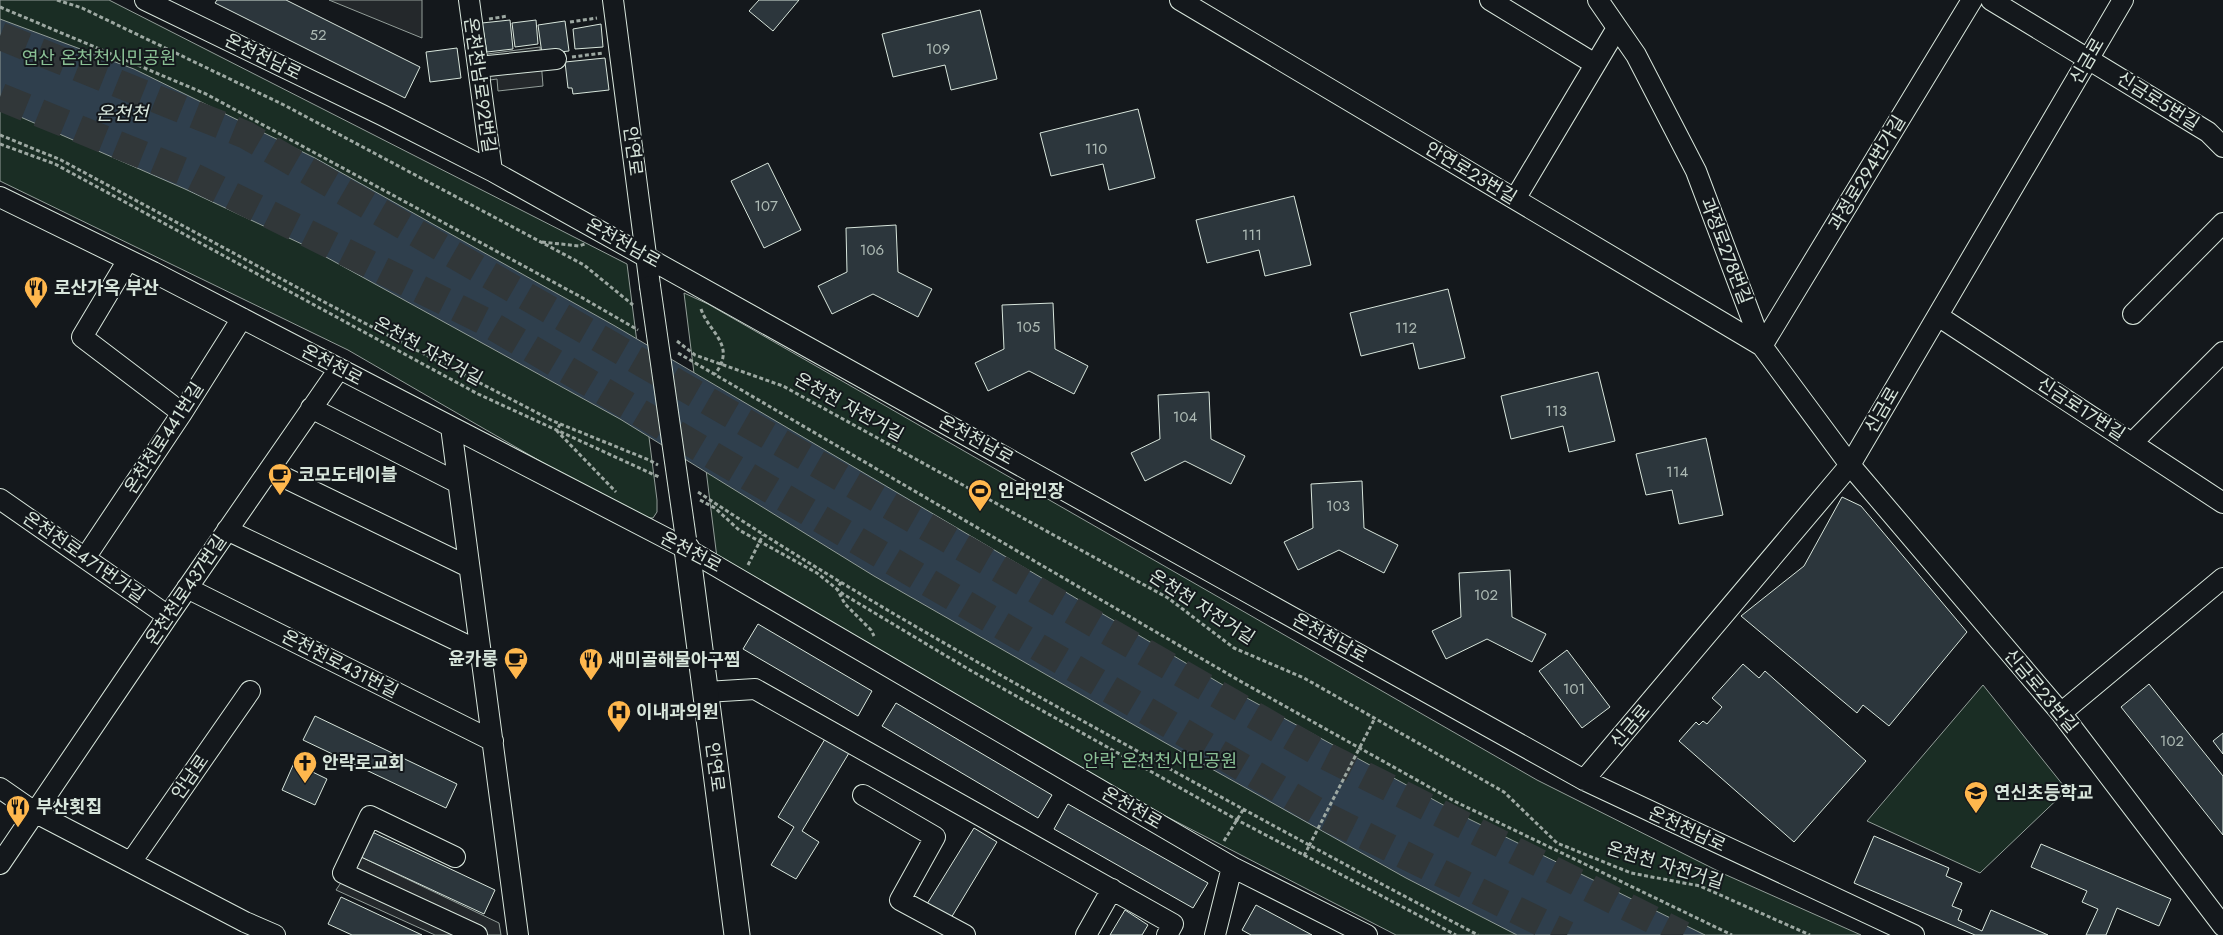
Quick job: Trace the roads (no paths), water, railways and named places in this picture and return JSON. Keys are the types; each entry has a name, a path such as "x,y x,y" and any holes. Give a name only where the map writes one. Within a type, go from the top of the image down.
{"main road":[{"name":"안연로","path":"686,544 737,935"}],"street":[{"name":"온천천남로","path":"145,0 382,114 492,170 1584,780 1914,935"},
{"name":"온천천남로92번길","path":"469,0 492,170"},
{"name":"안연로23번길","path":"1180,0 1762,346"},
{"path":"1490,0 1595,64"},
{"name":"과정로278번길","path":"1598,0 1636,55 1696,171 1762,346 1850,465"},
{"name":"과정로294번가길","path":"1762,346 1972,0"},
{"name":"신금로5번길","path":"1991,0 2208,132 2223,148"},
{"name":"신금로","path":"1584,780 1850,465 2123,0"},
{"name":"안연로","path":"614,8 686,544"},
{"path":"1515,199 1617,28"},
{"path":"478,67 556,59"},
{"name":"온천천로","path":"0,197 242,318 621,514 686,544 741,579 1232,867 1367,935"},
{"path":"2133,314 2223,223"},
{"path":"128,260 82,337 182,413"},
{"name":"신금로17번길","path":"1938,316 2223,504"},
{"name":"온천천로441번길","path":"85,558 182,413 242,318"},
{"path":"2132,443 2223,352"},
{"name":"온천천로437번길","path":"0,864 338,369"},
{"path":"311,408 458,483"},
{"path":"451,427 518,935"},
{"name":"신금로23번길","path":"1850,465 2061,713 2223,926"},
{"path":"269,470 470,567"},
{"name":"온천천로471번가길","path":"0,499 168,616"},
{"path":"227,530 481,652"},
{"path":"2061,713 2223,578"},
{"name":"온천천로431번길","path":"187,588 492,741"},
{"path":"706,692 755,689 1173,924 1167,935"},
{"name":"안남로","path":"131,862 250,691"},
{"path":"0,788 36,812 131,862 242,928 274,935"},
{"path":"862,795 935,837 900,900 965,935"},
{"path":"455,857 370,816 343,873 477,935"},
{"path":"1215,935 1232,867"},
{"path":"1086,935 1112,889"}],"water":[{"name":"온천천","path":"0,19 134,69 315,158 615,326 1223,685 1469,819 1705,935 1517,935 1406,878 874,576 620,419 306,246 185,189 0,108"}],"tunnel":[{"path":"0,36 246,135 1318,752 1683,935"},
{"path":"0,97 182,171 484,321 1327,817 1567,935"}],"place":[{"name":"로산가옥 부산","path":"36,309"},
{"name":"코모도테이블","path":"280,496"},
{"name":"인라인장","path":"980,512"},
{"name":"윤카롱","path":"516,680"},
{"name":"새미골해물아구찜","path":"591,681"},
{"name":"이내과의원","path":"619,733"},
{"name":"안락로교회","path":"305,784"},
{"name":"연신초등학교","path":"1976,814"},
{"name":"부산횟집","path":"18,828"}],"park label":[{"name":"연산 온천천시민공원","path":"99,58"},
{"name":"안락 온천천시민공원","path":"1160,761"}]}
